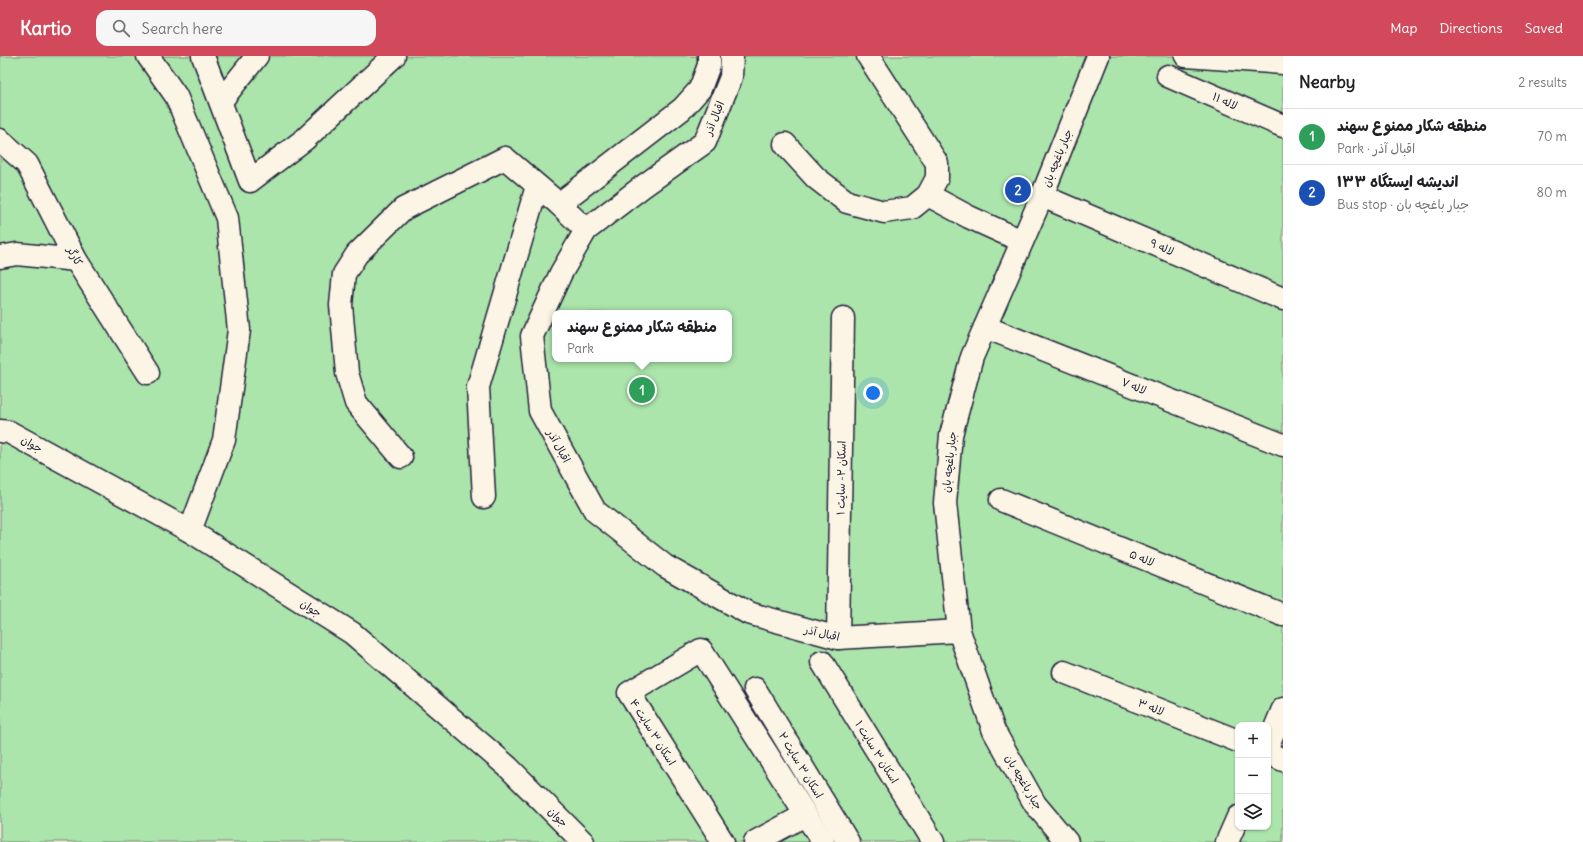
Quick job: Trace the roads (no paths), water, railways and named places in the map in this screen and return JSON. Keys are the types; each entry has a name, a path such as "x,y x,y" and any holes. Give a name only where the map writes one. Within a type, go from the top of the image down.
{"street":[{"path":"148,56 176,96 227,218 238,330 224,440 190,531"},
{"path":"203,56 221,100 250,181 305,139 394,56"},
{"path":"221,100 257,56"},
{"path":"559,204 682,109 700,89 710,65 710,56"},
{"name":"اقبال آذر","path":"732,56 731,77 705,142 642,187 586,230 561,273 532,336 540,411 595,511 666,566 748,613 838,638 959,631"},
{"path":"785,144 816,178 847,202 884,212 912,208 928,195 937,178 937,163 868,56"},
{"name":"جبار باغچه بان","path":"1068,842 1035,804 994,731 959,631 945,503 950,441 972,357 1042,196 1098,56"},
{"path":"1186,56 1283,63"},
{"name":"لاله ۱۱","path":"1168,76 1283,126"},
{"name":"کارگر","path":"0,140 27,164 76,260 148,373"},
{"path":"401,456 356,403 347,373 341,305 344,274 356,254 403,209 505,158 559,204 586,230"},
{"path":"484,497 478,387 538,186"},
{"path":"928,195 969,217 1022,241"},
{"name":"لاله ۹","path":"1042,196 1283,299"},
{"path":"0,257 17,254 76,260"},
{"name":"اسکان ۲- سایت ۱","path":"838,638 843,318"},
{"name":"لاله ۷","path":"985,327 1283,445"},
{"name":"جوان","path":"0,431 9,432 190,531 352,633 508,767 583,842"},
{"name":"لاله ۵","path":"1001,500 1283,615"},
{"name":"اسکان ۳ سایت ۴","path":"723,842 628,693 701,650 806,815"},
{"name":"اسکان ۳ سایت ۱","path":"822,662 933,842"},
{"name":"لاله ۳","path":"1064,672 1235,740"},
{"name":"اسکان ۳ سایت ۲","path":"755,689 848,842"},
{"path":"1271,738 1283,709"},
{"path":"1271,755 1283,760"},
{"path":"756,842 806,815 823,842"},
{"path":"1228,842 1235,824"}],"place":[{"name":"اندیشه ایستگاه ۱۳۳","path":"1018,190"},
{"name":"منطقه شکار ممنوع سهند","path":"642,390"}]}
